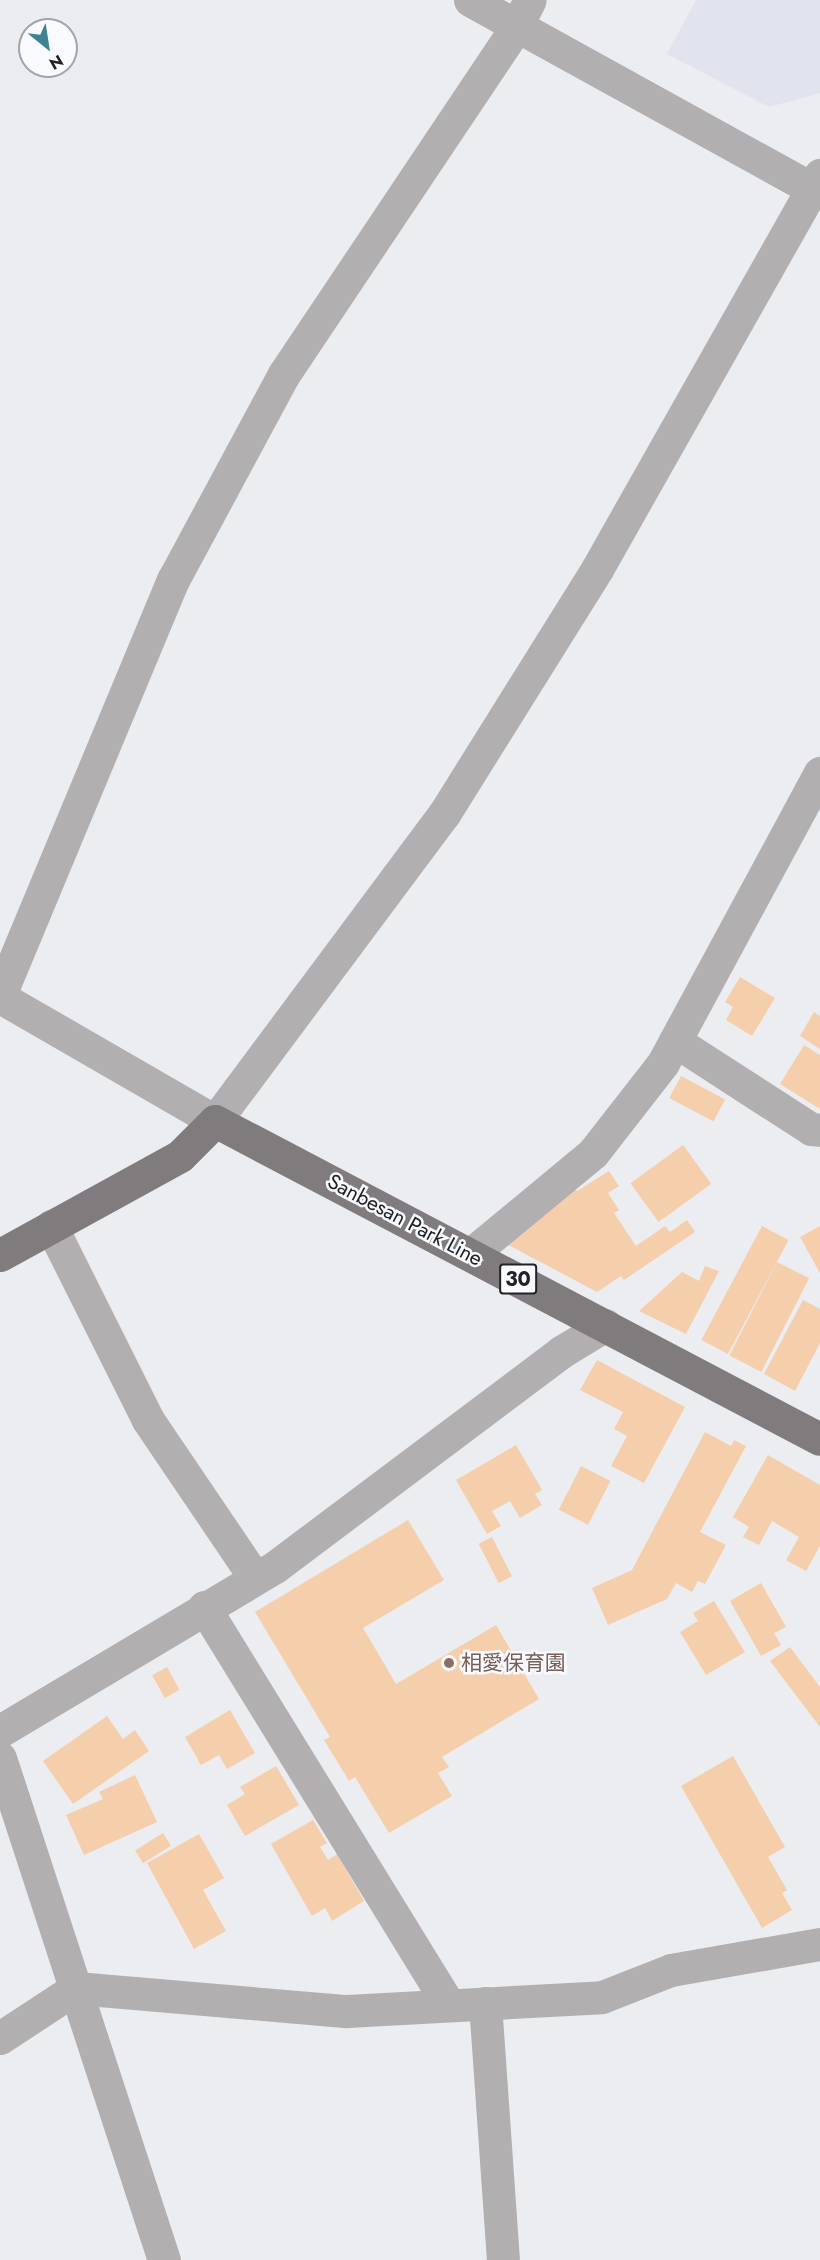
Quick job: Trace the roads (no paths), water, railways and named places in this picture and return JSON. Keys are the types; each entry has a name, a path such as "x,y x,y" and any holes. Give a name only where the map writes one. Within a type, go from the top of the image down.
{"main road":[{"path":"0,1255 180,1156 215,1121"},
{"name":"Sanbesan Park Line","path":"215,1121 820,1439"}],"street":[{"path":"470,0 523,14 817,186 597,568 444,814 215,1121 0,996 172,580 284,374 523,14"},
{"path":"471,1254 593,1153 663,1063 820,773"},
{"path":"675,1041 817,1136"},
{"path":"51,1226 148,1420 255,1578"},
{"path":"0,1731 204,1607 275,1567 561,1352 606,1325"},
{"path":"204,1607 449,2005"},
{"path":"0,1758 162,2251"},
{"path":"0,2038 76,1988 347,2011 602,1997 671,1970 820,1944"},
{"path":"485,2003 503,2260"}],"place":[{"name":"相愛保育園","path":"449,1663"}]}
